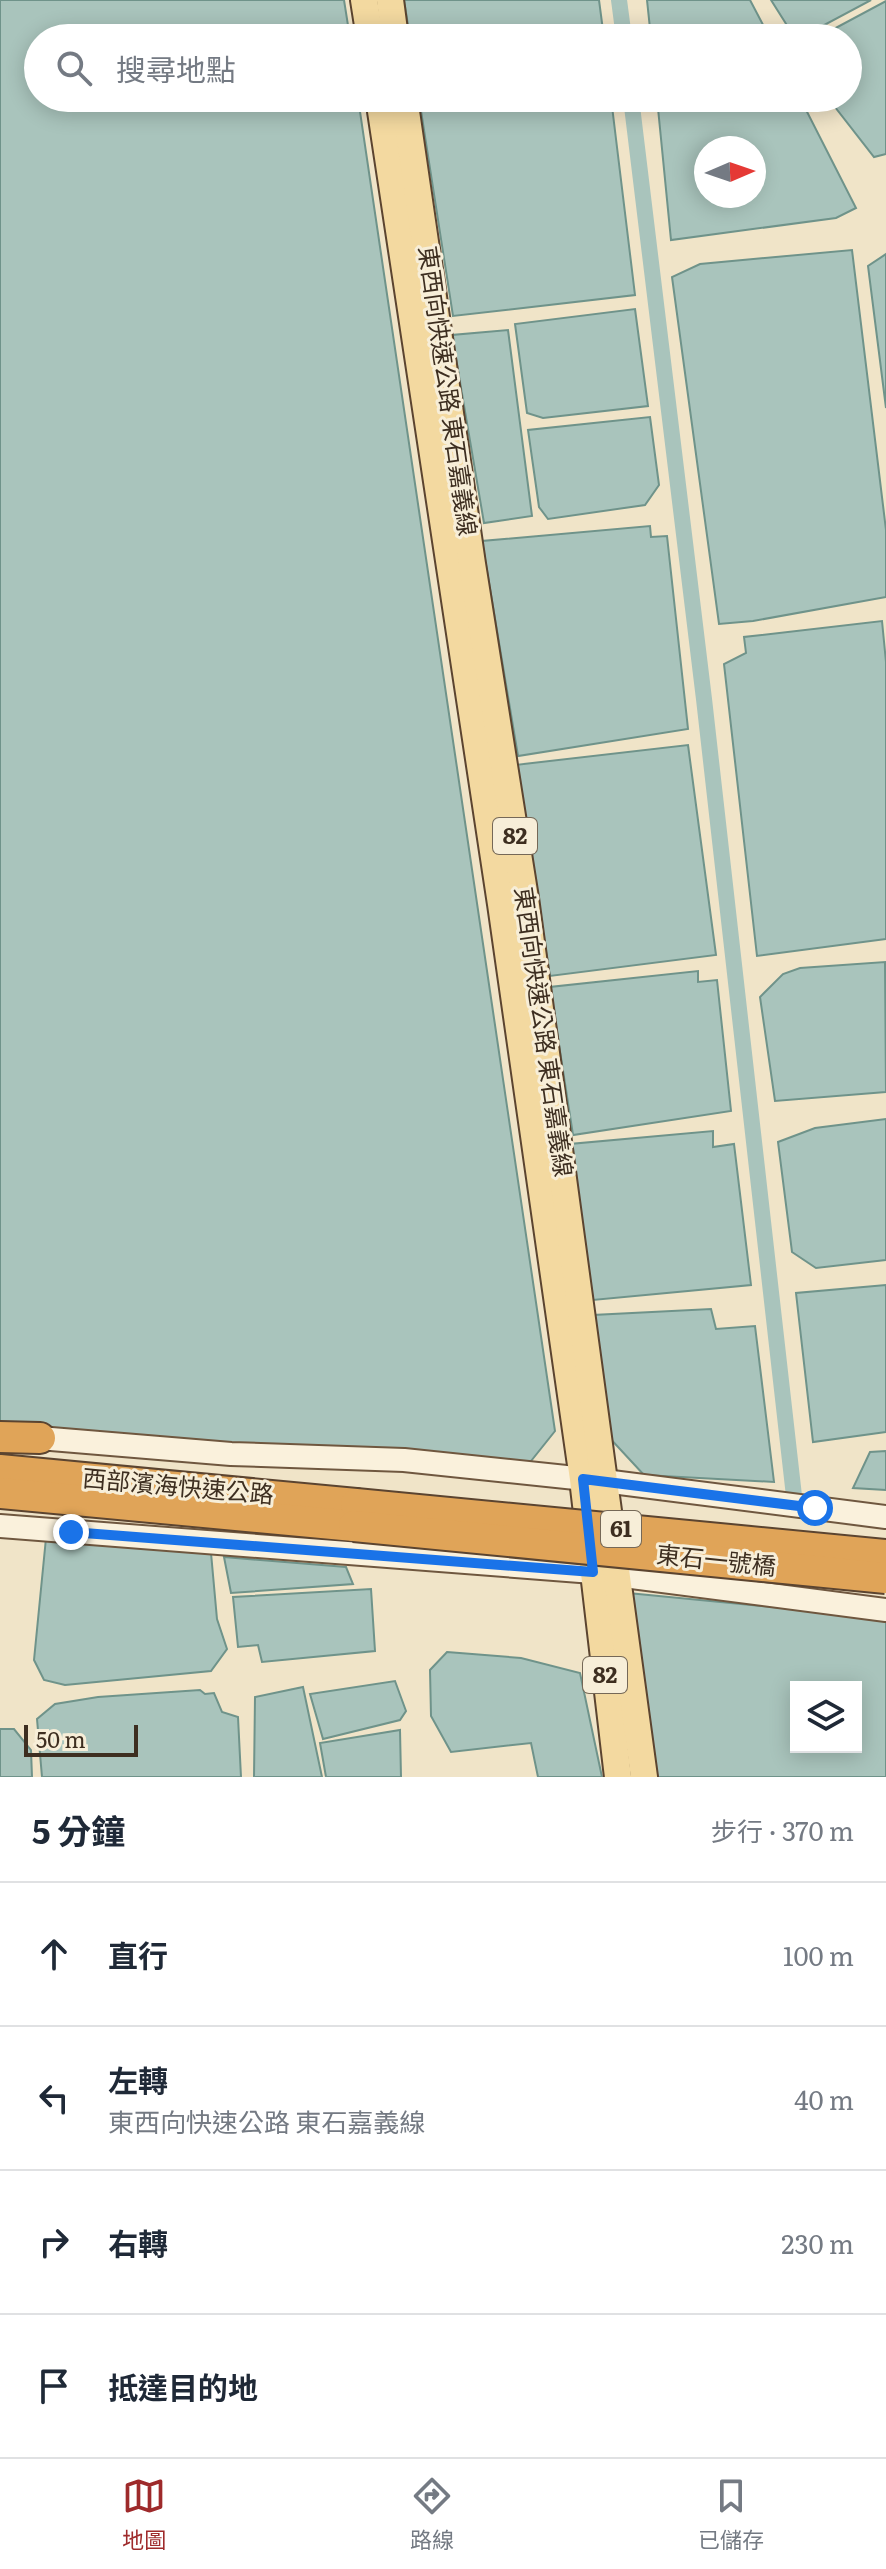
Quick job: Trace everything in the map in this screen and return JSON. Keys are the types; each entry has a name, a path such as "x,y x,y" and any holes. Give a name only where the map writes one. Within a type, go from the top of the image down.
{"highway":[{"path":"0,1435 40,1438"},
{"name":"西部濱海快速公路","path":"0,1470 355,1515"},
{"name":"西部濱海快速公路","path":"0,1493 355,1515"},
{"name":"東石一號橋","path":"355,1515 886,1555"},
{"name":"東石一號橋","path":"355,1515 886,1578"}],"main road":[{"path":"364,0 368,24"},
{"path":"390,0 393,24"},
{"name":"東西向快速公路 東石嘉義線","path":"381,112 593,1480"},
{"name":"東西向快速公路 東石嘉義線","path":"406,112 472,564 525,898 605,1574 644,1777"},
{"name":"東西向快速公路 東石嘉義線","path":"605,1574 618,1777"}],"street":[{"path":"40,1438 231,1454 404,1460 886,1517"},
{"path":"0,1526 605,1574 886,1610"}],"water":[{"path":"0,0 344,0 348,24 24,24 24,112 360,112 555,1431 523,1471 0,1428"},
{"path":"404,0 599,0 602,24 408,24"},
{"path":"647,0 750,0 763,24 650,24"},
{"path":"771,0 871,0 826,24 786,24"},
{"path":"886,1 886,154 874,157 839,112 862,112 862,24 843,24"},
{"path":"421,112 613,112 635,295 453,316"},
{"path":"658,112 807,112 856,208 836,218 671,240"},
{"path":"852,250 886,530 886,597 753,621 719,624 672,277 700,264"},
{"path":"886,254 886,408 868,266"},
{"path":"635,309 648,406 543,418 527,413 515,324"},
{"path":"508,330 532,516 484,523 452,335"},
{"path":"650,417 659,485 645,505 548,519 539,507 528,430"},
{"path":"650,526 651,537 667,536 688,729 518,756 482,541"},
{"path":"882,621 886,662 886,939 757,956 724,664 746,653 744,637"},
{"path":"688,745 716,955 550,976 515,765"},
{"path":"885,962 886,1092 775,1101 760,997 783,974 800,968"},
{"path":"698,971 698,982 717,980 731,1111 573,1135 550,987"},
{"path":"886,1119 886,1260 816,1268 792,1252 778,1142 815,1128"},
{"path":"713,1131 713,1147 734,1144 751,1285 593,1300 570,1144"},
{"path":"886,1285 886,1432 813,1442 796,1293"},
{"path":"711,1309 716,1329 755,1326 774,1482 644,1475 606,1434 593,1315"},
{"path":"886,1451 886,1490 853,1488 870,1452"},
{"path":"46,1538 211,1553 217,1619 227,1649 211,1671 65,1685 44,1680 34,1660"},
{"path":"224,1557 346,1567 353,1584 231,1593"},
{"path":"371,1589 375,1651 262,1662 258,1645 238,1647 233,1597"},
{"path":"628,1593 886,1618 886,1777 649,1777"},
{"path":"447,1652 521,1658 580,1673 602,1777 538,1777 531,1743 451,1752 431,1716 430,1670"},
{"path":"395,1681 406,1711 400,1720 323,1739 310,1694"},
{"path":"303,1687 322,1777 254,1777 255,1697"},
{"path":"200,1690 205,1694 214,1693 222,1712 238,1717 241,1777 42,1777 37,1719 55,1704 98,1697"},
{"path":"0,1729 14,1729 31,1750 32,1777 0,1777"},
{"path":"400,1730 401,1777 326,1777 320,1743"}],"waterway":[{"path":"619,0 622,24"},
{"path":"633,112 704,699 794,1496"}],"route":[{"path":"71,1532 593,1572 583,1479 815,1508"}]}
